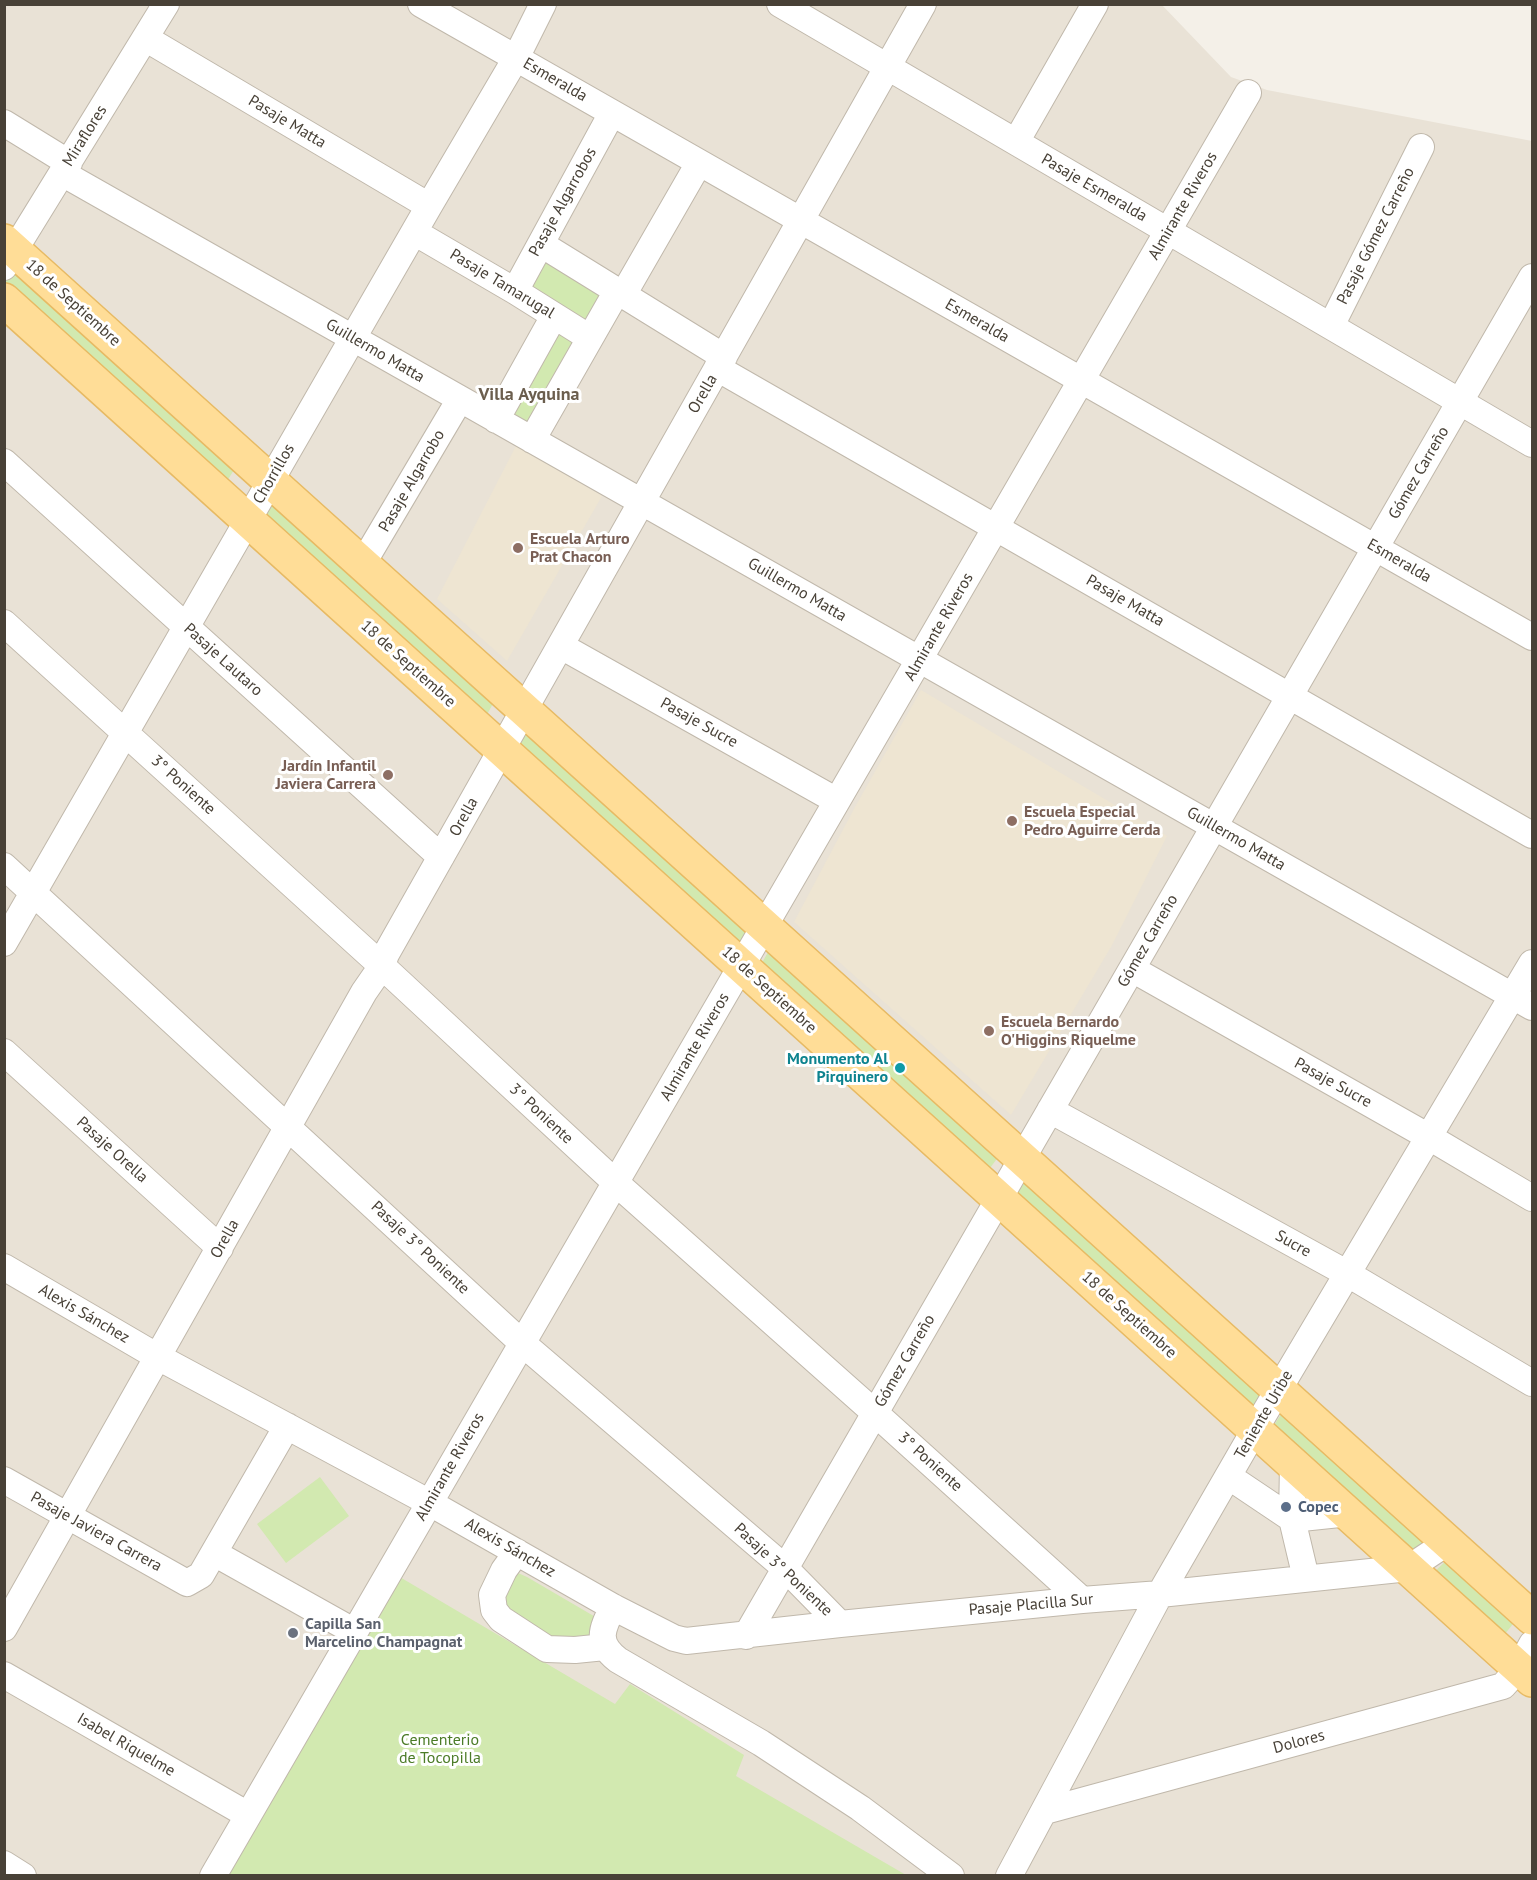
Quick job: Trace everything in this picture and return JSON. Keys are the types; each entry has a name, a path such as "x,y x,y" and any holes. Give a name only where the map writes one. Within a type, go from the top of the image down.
{"main road":[{"name":"18 de Septiembre","path":"8,253 271,480 759,920 764,927 1533,1618"},
{"name":"18 de Septiembre","path":"4,300 1348,1514 1409,1568 1528,1664"}],"street":[{"name":"Miraflores","path":"8,253 66,168 166,4"},
{"name":"Esmeralda","path":"421,4 1533,637"},
{"name":"Chorrillos","path":"4,943 516,58 543,4"},
{"name":"Pasaje Esmeralda","path":"780,4 1533,444"},
{"name":"Orella","path":"4,1629 364,992 382,966 386,954 923,4"},
{"path":"1016,142 1095,4"},
{"name":"Pasaje Matta","path":"145,38 429,206"},
{"name":"Almirante Riveros","path":"213,1875 1248,93"},
{"name":"Pasaje Algarrobos","path":"514,291 612,113"},
{"name":"Guillermo Matta","path":"4,123 66,168 352,338 1523,1002"},
{"name":"Pasaje Gómez Carreño","path":"1330,326 1421,147"},
{"path":"532,440 590,338 699,163"},
{"name":"Pasaje Tamarugal","path":"414,232 590,338"},
{"name":"Pasaje Matta","path":"541,244 620,293 721,363 996,528 1533,835"},
{"name":"Gómez Carreño","path":"746,1636 1460,402 1530,288"},
{"path":"496,420 554,316"},
{"name":"Pasaje Algarrobo","path":"363,563 460,399"},
{"name":"Pasaje Lautaro","path":"4,462 441,857"},
{"name":"3° Poniente","path":"4,623 382,966 616,1183 1082,1600"},
{"name":"Pasaje Sucre","path":"561,646 837,801"},
{"name":"Pasaje 3° Poniente","path":"4,866 522,1343 785,1568 840,1624"},
{"name":"Teniente Uribe","path":"1009,1875 1160,1594 1255,1429 1429,1137 1523,1002 1533,963"},
{"name":"Pasaje Sucre","path":"1132,969 1533,1198"},
{"name":"Pasaje Orella","path":"4,1052 220,1248"},
{"name":"Sucre","path":"1050,1110 1348,1274 1533,1383"},
{"name":"Alexis Sánchez","path":"4,1268 158,1357 430,1503 613,1607"},
{"path":"286,1426 214,1553 355,1632"},
{"path":"1293,1464 1292,1519 1306,1578"},
{"path":"1228,1476 1292,1519 1348,1514"},
{"name":"Pasaje Javiera Carrera","path":"4,1480 187,1582 201,1575 214,1553"},
{"name":"Pasaje Placilla Sur","path":"613,1607 674,1638 698,1641 840,1624 1409,1568 1448,1542"},
{"path":"518,1552 504,1570 492,1595 494,1610 501,1619 547,1649 575,1650 605,1647"},
{"path":"613,1607 603,1628 605,1647 609,1653 761,1743 860,1808 951,1875"},
{"name":"Dolores","path":"1045,1811 1503,1686 1528,1664"},
{"name":"Isabel Riquelme","path":"4,1675 248,1815"},
{"path":"4,1864 24,1875"}],"shaded area":[{"path":"5,5 1162,5 1231,77 1267,90 1532,141 1532,1875 5,1876"},
{"name":"Escuela Arturo Prat Chacon","path":"517,444 602,496 507,661 437,599"},
{"path":"921,690 1167,836 1111,947 1011,1115 794,922"}],"green space":[{"path":"543,257 608,298 589,330 524,290"},
{"path":"16,267 237,465 224,486 4,284"},
{"path":"558,331 580,343 536,427 510,418"},
{"path":"275,497 496,698 484,720 263,518"},
{"path":"529,727 757,933 744,955 517,746"},
{"path":"772,945 1002,1152 987,1172 758,970"},
{"path":"1026,1180 1266,1395 1255,1414 1013,1199"},
{"path":"1284,1410 1427,1539 1409,1556 1272,1428"},
{"path":"320,1477 349,1516 286,1563 257,1524"},
{"path":"1448,1559 1516,1620 1501,1639 1431,1575"},
{"path":"509,1569 604,1622 598,1638 549,1640 497,1603"},
{"name":"Cementerio de Tocopilla","path":"393,1573 615,1704 630,1684 744,1755 736,1776 906,1875 223,1876"}],"place":[{"name":"Escuela Arturo Prat Chacon","path":"518,548"},
{"name":"Jardín Infantil Javiera Carrera","path":"388,775"},
{"name":"Escuela Especial Pedro Aguirre Cerda","path":"1012,821"},
{"name":"Escuela Bernardo O'Higgins Riquelme","path":"989,1031"},
{"name":"Monumento Al Pirquinero","path":"900,1068"},
{"name":"Copec","path":"1286,1507"},
{"name":"Capilla San Marcelino Champagnat","path":"293,1633"}],"district":[{"name":"Villa Ayquina","path":"529,395"}]}
